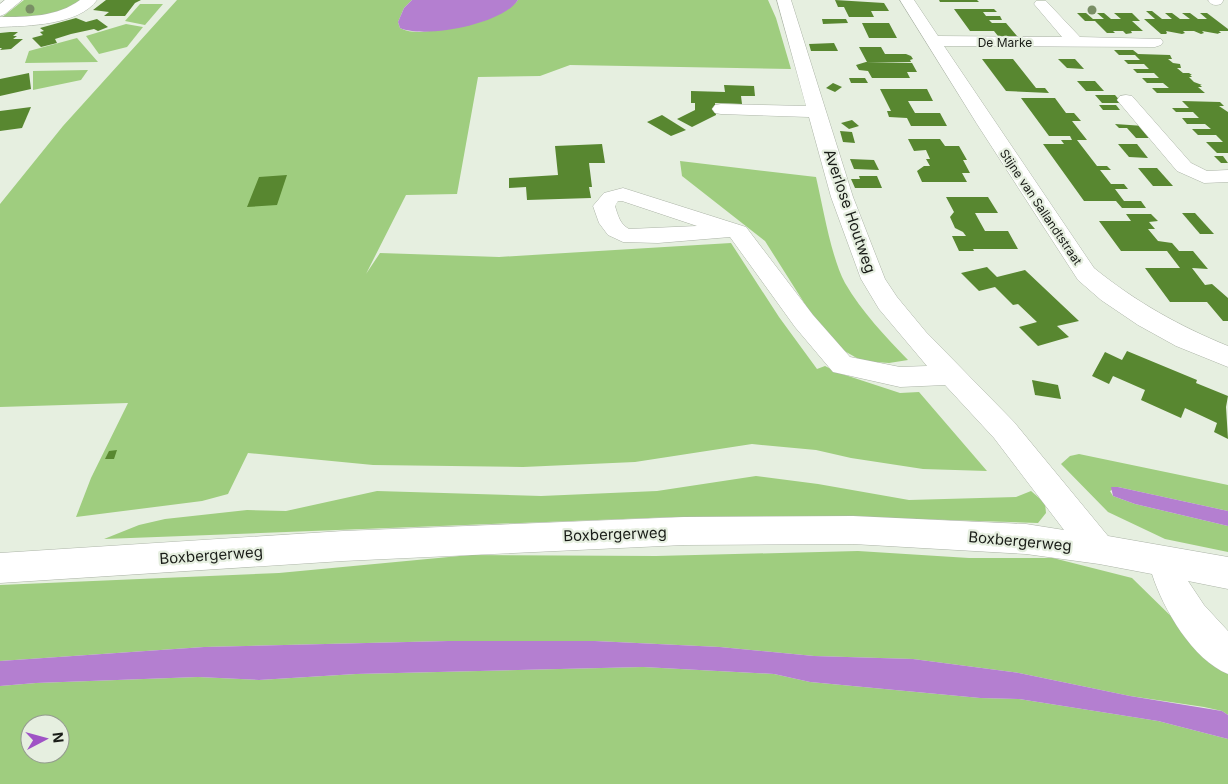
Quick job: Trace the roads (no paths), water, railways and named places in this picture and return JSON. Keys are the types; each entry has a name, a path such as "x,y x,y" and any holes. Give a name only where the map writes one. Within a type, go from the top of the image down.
{"street":[{"path":"0,13 15,0"},
{"path":"0,13 31,21 77,10 90,0"},
{"name":"Averlose Houtweg","path":"784,0 842,197 873,279 888,303 917,339 1004,430 1099,549"},
{"name":"Stijne van Sallandtstraat","path":"907,0 1086,274 1110,294 1147,320 1228,357"},
{"path":"1041,4 1076,42"},
{"name":"De Marke","path":"933,41 1155,42"},
{"path":"1126,100 1184,167 1204,177 1228,176"},
{"path":"721,109 816,112"},
{"path":"729,229 738,232 804,321 842,365 900,377 950,375"},
{"name":"Boxbergerweg","path":"0,568 343,546 684,531 853,530 1026,539 1099,549 1228,573"},
{"path":"1164,561 1174,589 1185,608 1200,627 1228,656"}]}
